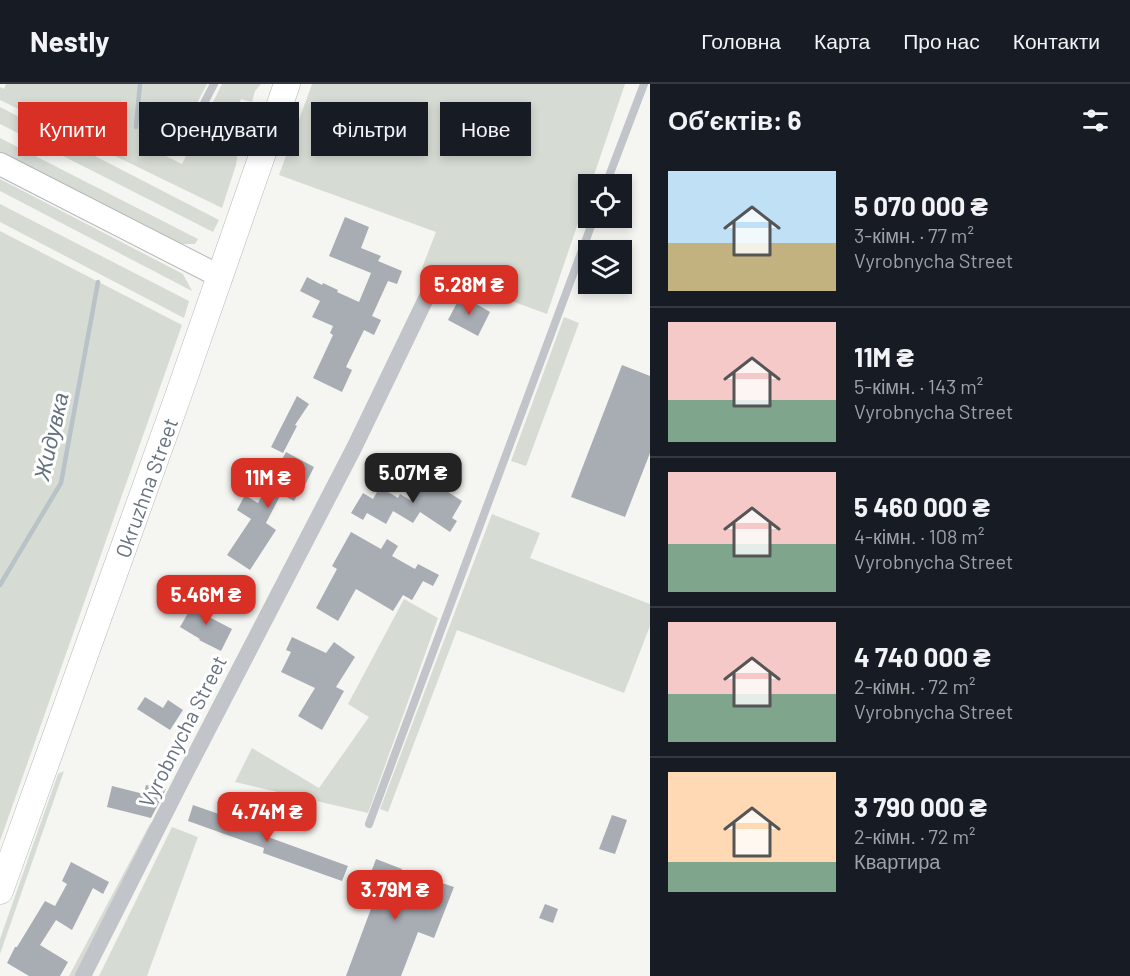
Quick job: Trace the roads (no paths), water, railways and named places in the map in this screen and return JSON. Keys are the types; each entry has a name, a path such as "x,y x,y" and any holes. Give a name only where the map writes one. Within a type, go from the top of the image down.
{"main road":[{"name":"Okruzhna Street","path":"0,891 288,84"}],"street":[{"path":"0,164 221,277"},
{"name":"Vyrobnycha Street","path":"83,976 354,448 434,282"}],"lane":[{"path":"205,102 214,84"},
{"path":"610,174 644,84"},
{"path":"369,824 590,228"}],"waterway":[{"name":"Жидувка","path":"136,127 140,84"},
{"name":"Жидувка","path":"0,585 61,483 98,282"}]}
